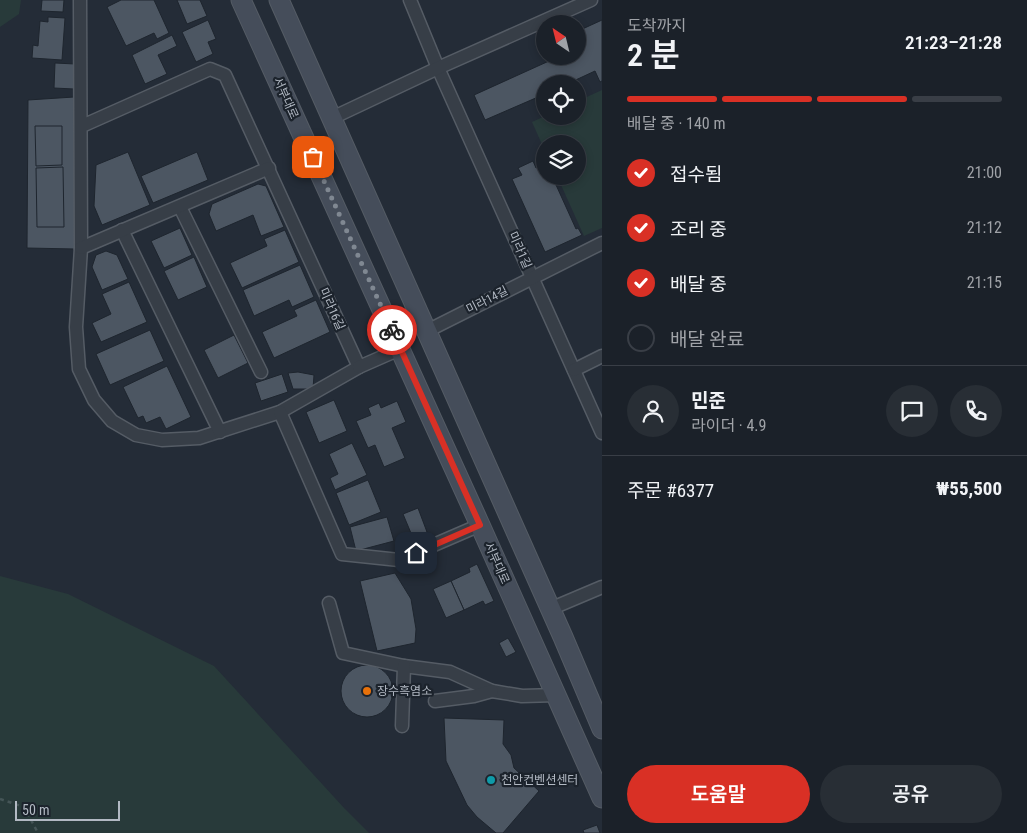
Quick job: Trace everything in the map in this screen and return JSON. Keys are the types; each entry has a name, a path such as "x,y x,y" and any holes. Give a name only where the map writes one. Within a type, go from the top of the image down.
{"main road":[{"name":"서부대로","path":"242,0 602,798"},
{"path":"279,0 602,729"}],"street":[{"path":"80,0 81,248 76,327 80,369 94,400 112,421 136,435 162,440 199,438 280,412 359,367 400,349"},
{"name":"미라1길","path":"410,0 438,68 602,433"},
{"path":"332,118 438,68 591,0"},
{"name":"미라16길","path":"82,126 210,68 225,75 359,367"},
{"path":"81,248 268,168"},
{"path":"180,207 261,372"},
{"path":"122,230 220,432"},
{"name":"미라14길","path":"427,331 602,243"},
{"path":"574,370 602,356"},
{"path":"280,412 342,554 400,560 480,525"},
{"path":"550,610 602,587"},
{"path":"329,603 343,653 404,666 450,672 492,691 522,696 557,695"},
{"path":"402,726 404,666"},
{"path":"435,701 474,696 492,691"}],"path":[{"path":"0,799 24,807 38,833"}],"shaded area":[{"path":"0,0 21,0 19,14 0,27"},
{"path":"602,90 602,228 584,236 561,185 586,185 586,135 538,135 532,122 536,120 536,125 586,125 586,97"},
{"path":"0,576 68,594 214,666 369,833 0,833"}],"building":[{"path":"42,0 64,0 63,12 41,11"},
{"path":"121,0 154,0 169,33 157,39 154,33 126,46 107,7"},
{"path":"177,0 200,0 207,16 187,24"},
{"path":"48,17 65,18 62,60 32,58 33,45 38,46 40,21 48,22"},
{"path":"208,20 216,39 208,42 213,54 196,62 182,32"},
{"path":"602,20 602,81 600,82 595,71 586,75 536,75 536,98 485,120 474,95 540,65 586,65 586,27"},
{"path":"172,35 177,46 158,55 167,74 145,84 132,55"},
{"path":"55,63 75,64 74,89 54,88"},
{"path":"74,97 75,249 27,248 28,100"},
{"path":"35,126 62,126 62,165 36,166"},
{"path":"128,152 150,205 102,225 94,206 96,165"},
{"path":"197,152 208,180 153,203 141,176"},
{"path":"533,161 536,168 536,185 556,185 576,229 578,228 582,235 545,252 512,179 522,175 518,168"},
{"path":"63,167 64,227 37,227 36,168"},
{"path":"258,184 266,186 284,227 261,236 253,215 216,231 209,214 212,204"},
{"path":"180,228 192,255 164,268 151,241"},
{"path":"285,230 299,262 242,288 230,263 267,246 264,239"},
{"path":"106,251 117,255 128,279 102,290 92,267 96,255"},
{"path":"194,257 207,287 178,300 164,271"},
{"path":"300,265 314,297 292,307 289,300 254,316 243,290"},
{"path":"129,282 147,322 101,342 92,323 111,314 102,294"},
{"path":"316,300 330,332 274,358 262,332 297,316 294,310"},
{"path":"150,330 164,361 110,385 96,354"},
{"path":"234,335 248,363 218,378 204,350"},
{"path":"167,366 191,417 166,429 160,417 146,423 143,416 138,418 123,387"},
{"path":"298,372 314,375 313,389 293,389 288,373"},
{"path":"282,374 288,392 261,401 255,383"},
{"path":"334,400 347,431 319,443 306,412"},
{"path":"397,401 406,422 392,428 405,458 384,467 375,445 368,448 356,421 371,415 368,408 379,403 381,408"},
{"path":"352,443 367,475 335,490 330,478 338,474 329,454"},
{"path":"368,480 381,512 349,525 336,493"},
{"path":"418,508 427,532 413,538 403,514"},
{"path":"387,517 394,541 356,551 350,527"},
{"path":"477,564 494,601 485,605 483,601 464,610 451,581 470,572 469,568"},
{"path":"395,573 411,599 416,629 415,643 377,651 360,581"},
{"path":"451,581 464,610 446,618 433,589"},
{"path":"508,638 516,652 506,657 499,643"},
{"name":"장수흑염소","path":"362,665 372,665 386,672 393,686 393,696 386,710 372,717 362,717 352,713 345,706 341,696 341,686 345,676 352,669"},
{"name":"천안컨벤션센터","path":"444,718 504,720 503,744 511,755 514,768 539,791 503,833 496,833 477,817 467,805 446,761"},
{"path":"597,825 600,833 584,833 583,830"}],"way so far":[{"path":"313,157 392,330"}],"place":[{"name":"장수흑염소","path":"367,691"},
{"name":"천안컨벤션센터","path":"491,780"}],"route":[{"path":"392,330 480,525 416,553"}]}
